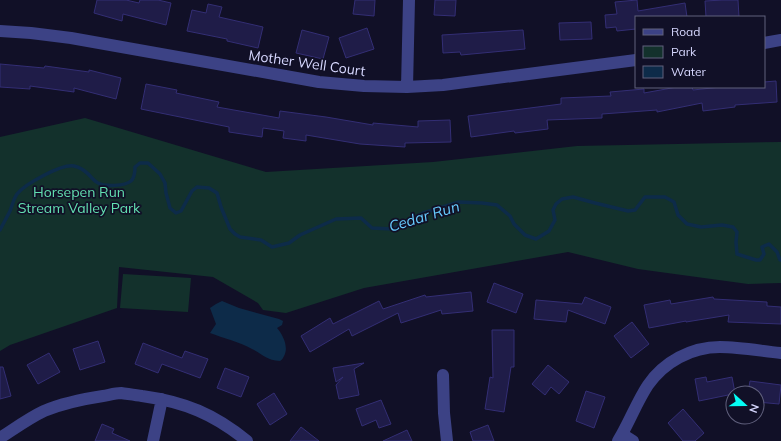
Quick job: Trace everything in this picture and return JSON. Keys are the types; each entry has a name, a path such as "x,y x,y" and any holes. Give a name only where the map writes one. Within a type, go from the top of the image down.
{"street":[{"path":"407,87 409,0"},
{"name":"Mother Well Court","path":"0,31 71,38 320,82 364,86 407,87 443,85 635,60"},
{"path":"765,43 781,40"},
{"path":"633,441 620,438 645,389 660,371 673,360 689,352 720,347 781,353"},
{"path":"443,375 444,413 447,441"},
{"path":"0,438 27,420 66,403 120,393 162,399 187,406 212,416 231,428 247,441"},
{"path":"153,441 162,399"}],"green space":[{"name":"Horsepen Run Stream Valley Park","path":"85,118 266,172 433,162 577,146 781,142 781,283 748,284 638,269 568,252 364,288 286,313 263,310 258,303 213,277 119,267 117,308 10,345 0,351 0,137"},
{"path":"123,274 191,278 188,312 120,308"}],"water":[{"path":"222,301 239,308 283,321 282,325 277,328 286,345 285,352 280,361 268,358 242,344 210,333 216,324 210,308"}],"building":[{"path":"97,0 126,0 139,3 140,0 158,0 171,3 166,25 123,14 122,21 94,13"},
{"path":"355,0 375,0 374,16 353,14"},
{"path":"435,0 456,0 455,16 434,15"},
{"path":"637,0 638,11 685,3 687,16 635,16 635,29 617,31 616,27 606,28 605,15 617,14 615,2"},
{"path":"738,0 739,16 706,16 705,1"},
{"path":"208,4 222,7 219,17 263,27 258,48 227,41 227,39 187,31 192,10 206,13"},
{"path":"591,22 592,39 560,40 559,23"},
{"path":"367,28 374,49 346,58 339,38"},
{"path":"302,30 329,37 323,59 296,53"},
{"path":"523,30 525,49 461,55 460,52 443,53 442,35"},
{"path":"0,64 44,68 45,66 89,72 89,70 121,78 116,99 74,88 74,92 30,86 30,89 0,87"},
{"path":"776,81 777,102 735,105 735,107 703,111 702,103 657,112 657,110 602,114 602,118 547,120 548,129 515,133 514,131 471,137 468,116 561,104 561,98 611,96 610,92 644,89 644,93 672,88 692,88 693,90 712,88 765,88 765,82"},
{"path":"146,84 177,90 176,93 219,102 217,107 279,118 280,111 373,125 373,123 418,127 418,121 450,120 451,142 405,143 405,147 360,144 306,135 306,141 283,138 284,131 263,128 262,137 229,132 229,127 141,109"},
{"path":"494,283 523,294 516,313 487,302"},
{"path":"471,292 473,311 442,314 441,310 401,323 398,313 352,336 349,329 310,352 301,336 330,318 333,324 379,301 383,309 425,295 426,297"},
{"path":"585,297 611,307 605,324 568,310 566,322 534,319 536,300 582,304"},
{"path":"713,297 714,299 767,302 767,306 781,307 781,324 728,322 729,315 649,328 644,305 670,300 671,304"},
{"path":"632,322 649,344 631,358 614,336"},
{"path":"492,330 514,330 514,367 511,367 504,412 485,409 490,377 493,378"},
{"path":"98,341 105,362 80,370 73,349"},
{"path":"143,343 182,358 185,351 208,359 200,378 162,364 158,373 135,364"},
{"path":"49,353 60,372 38,384 27,365"},
{"path":"364,363 354,369 359,395 339,399 336,385 343,377 336,382 333,368"},
{"path":"548,365 569,382 559,394 551,387 545,395 532,384"},
{"path":"0,367 3,367 11,396 0,399"},
{"path":"225,368 249,377 241,397 217,388"},
{"path":"706,377 707,382 732,377 734,385 725,385 725,396 699,401 695,379"},
{"path":"750,381 781,385 779,404 765,403 765,385 749,385"},
{"path":"586,391 605,397 594,428 576,421"},
{"path":"274,393 287,414 270,425 257,404"},
{"path":"381,400 391,424 379,428 376,420 362,426 356,409"},
{"path":"683,409 704,433 695,441 683,441 668,423"},
{"path":"102,424 114,429 112,433 130,441 95,441"},
{"path":"488,425 494,441 473,441 470,432"},
{"path":"301,427 319,441 290,441"},
{"path":"407,430 412,441 383,441"}],"waterway":[{"name":"Cedar Run","path":"0,230 17,194 27,185 52,171 68,166 74,166 84,171 98,183 115,185 128,183 134,176 135,167 140,163 148,163 160,174 165,183 170,208 176,213 181,211 192,191 197,187 209,188 217,193 230,229 235,234 240,237 261,240 272,247 289,243 300,235 336,219 361,218 372,228 392,229 423,213 459,202 497,205 510,216 514,224 525,235 536,239 549,231 555,220 553,210 556,204 562,199 573,197 628,211 635,210 645,197 665,197 674,202 678,215 687,224 701,227 722,225 733,227 737,232 737,254 760,260 764,254 762,247 769,244 777,252 781,260"}]}
